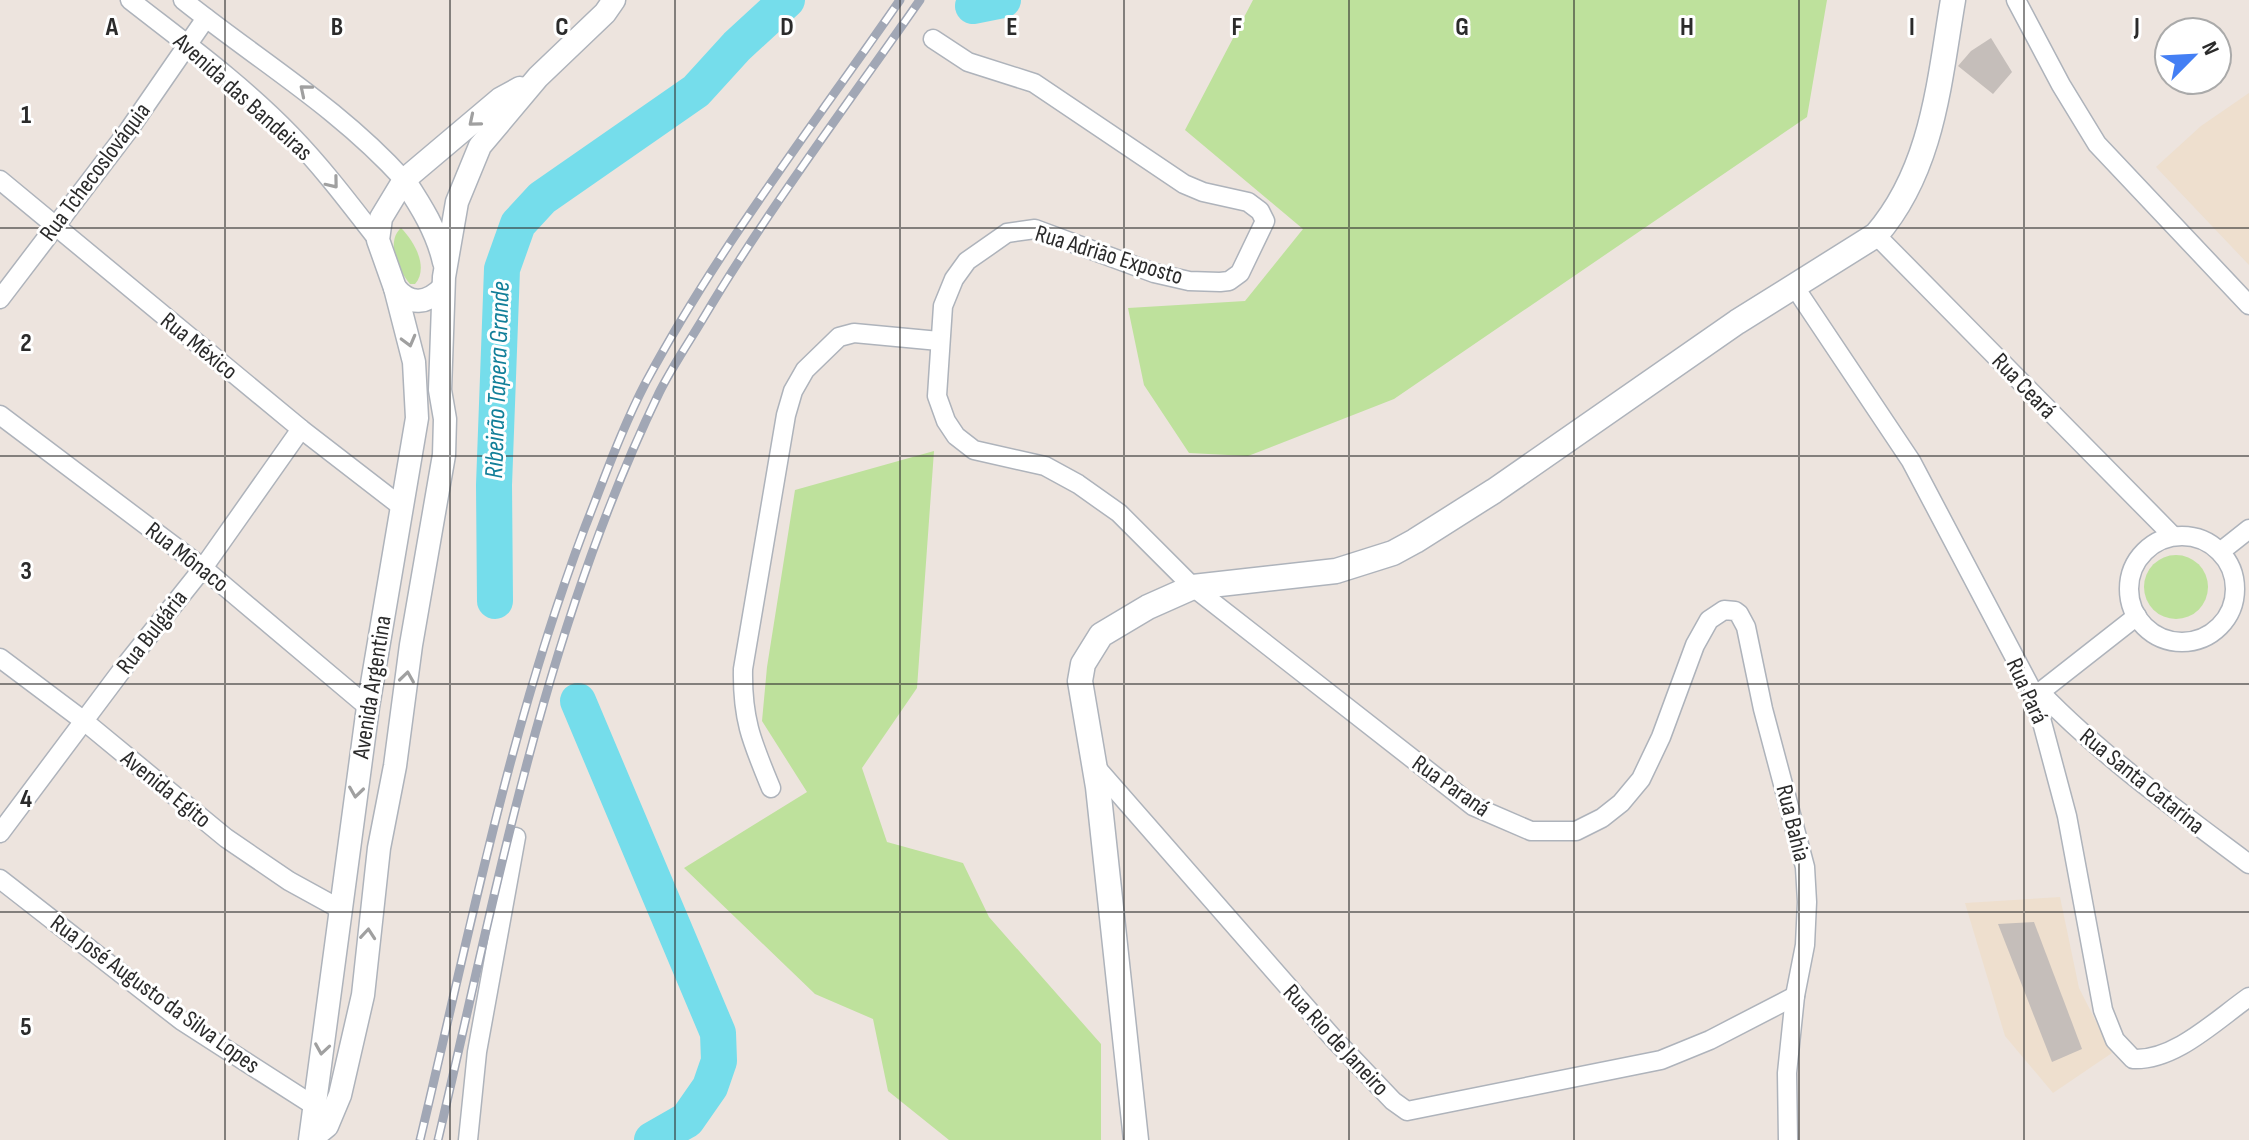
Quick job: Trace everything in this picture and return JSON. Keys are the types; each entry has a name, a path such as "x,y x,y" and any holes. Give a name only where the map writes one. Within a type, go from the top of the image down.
{"main road":[{"path":"1136,1140 1095,766 1080,681 1089,651 1101,635 1148,607 1193,587 1336,571 1393,553 1494,491 1680,360 1876,235 1891,217 1920,163 1929,137 1953,0"}],"street":[{"name":"Avenida das Bandeiras","path":"130,0 248,95 290,134 320,166 378,240"},
{"name":"Avenida das Bandeiras","path":"183,0 302,87 378,151 404,180"},
{"path":"395,288 412,301 425,302 444,278 457,202 480,146 538,77 605,13 614,0"},
{"path":"2016,0 2061,85 2097,144 2249,305"},
{"name":"Rua Tchecoslováquia","path":"0,299 128,131 206,18"},
{"name":"Rua Adrião Exposto","path":"933,39 968,62 1034,83 1184,184 1203,192 1248,202 1260,211 1265,221 1240,273 1234,279 1220,282 1189,281 1154,273 1035,229 1007,233 967,261 954,279 943,306 937,396 946,421 956,436 974,450 1045,466 1078,484 1119,513 1193,587"},
{"path":"378,240 381,218 404,180 500,99 538,77"},
{"name":"Rua México","path":"0,180 301,429 402,507"},
{"path":"404,180 423,209 440,245 444,278"},
{"name":"Rua Ceará","path":"1876,235 2173,536"},
{"name":"Avenida Argentina","path":"310,1139 368,707 417,418 414,362 395,288 378,240"},
{"name":"Avenida Argentina","path":"310,1139 327,1126 340,1095 363,995 379,848 395,766 411,645 444,455 445,419 440,390 444,278"},
{"name":"Rua Pará","path":"1794,286 1911,461 2037,694 2071,831 2098,987 2108,1027 2123,1051 2133,1059 2145,1060 2168,1053 2249,997"},
{"path":"771,788 745,718 742,704 743,669 786,415 793,391 805,370 832,343 846,334 939,341"},
{"name":"Rua Mônaco","path":"0,415 203,568 368,707"},
{"name":"Rua Bulgária","path":"0,833 203,568 301,429"},
{"path":"2220,552 2249,529"},
{"path":"2173,536 2198,539 2220,552 2229,564 2242,598 2220,627 2204,638 2185,643 2166,640 2149,631 2137,616 2130,592 2134,567 2150,547 2173,536"},
{"name":"Rua Paraná","path":"1193,587 1473,806 1531,831 1576,831 1602,818 1631,791 1641,779 1661,737 1701,632 1715,613 1730,609 1739,614 1746,627 1750,652"},
{"path":"2037,694 2137,616"},
{"name":"Rua Bahia","path":"1750,652 1805,867 1807,923 1787,1073 1788,1140"},
{"name":"Avenida Egito","path":"0,658 84,721 226,838 289,881 340,909"},
{"name":"Rua Santa Catarina","path":"2037,694 2117,763 2249,864"},
{"name":"Rua Rio de Janeiro","path":"1095,766 1333,1038 1393,1101 1407,1111 1661,1060 1710,1040 1795,996"},
{"path":"468,1140 477,1052 516,837"},
{"name":"Rua José Augusto da Silva Lopes","path":"0,879 182,1021 313,1105"},
{"path":"335,960 348,972 359,974 366,971"},
{"path":"332,990 351,987 363,995"}],"shaded area":[{"path":"2249,93 2249,265 2156,167 2201,126"},
{"path":"2060,897 2079,988 2112,1053 2053,1093 2005,1036 1965,903"}],"green space":[{"path":"1253,0 1827,0 1807,117 1394,399 1248,456 1189,453 1144,385 1128,308 1245,301 1303,229 1185,130"},
{"path":"401,228 411,240 420,263 421,270 415,284 410,284 395,256 394,241"},
{"path":"934,451 917,688 862,768 887,842 963,863 989,917 1101,1044 1101,1140 949,1140 888,1091 873,1019 815,994 684,868 807,792 762,721 767,667 795,490"},
{"path":"2170,555 2182,555 2199,564 2206,575 2206,599 2199,610 2182,619 2170,619 2158,614 2149,605 2144,593 2144,581 2149,569 2158,560"}],"building":[{"path":"1991,38 2012,72 1993,94 1958,66 1971,51"},
{"path":"2034,922 2082,1049 2052,1062 1998,924"}],"waterway":[{"name":"Ribeirão Tapera Grande","path":"495,601 494,485 502,269 518,224 542,198 696,91 737,46 787,0"},
{"name":"Ribeirão Tapera Grande","path":"973,6 1003,0"},
{"name":"Ribeirão Tapera Grande","path":"578,701 718,1033 719,1061 710,1087 687,1120 652,1140"}],"railway":[{"path":"420,1140 493,831 534,677 558,602 621,435 646,382 704,284 767,188 900,0"},
{"path":"438,1140 528,760 585,573 619,482 664,383 729,276 920,0"}]}
